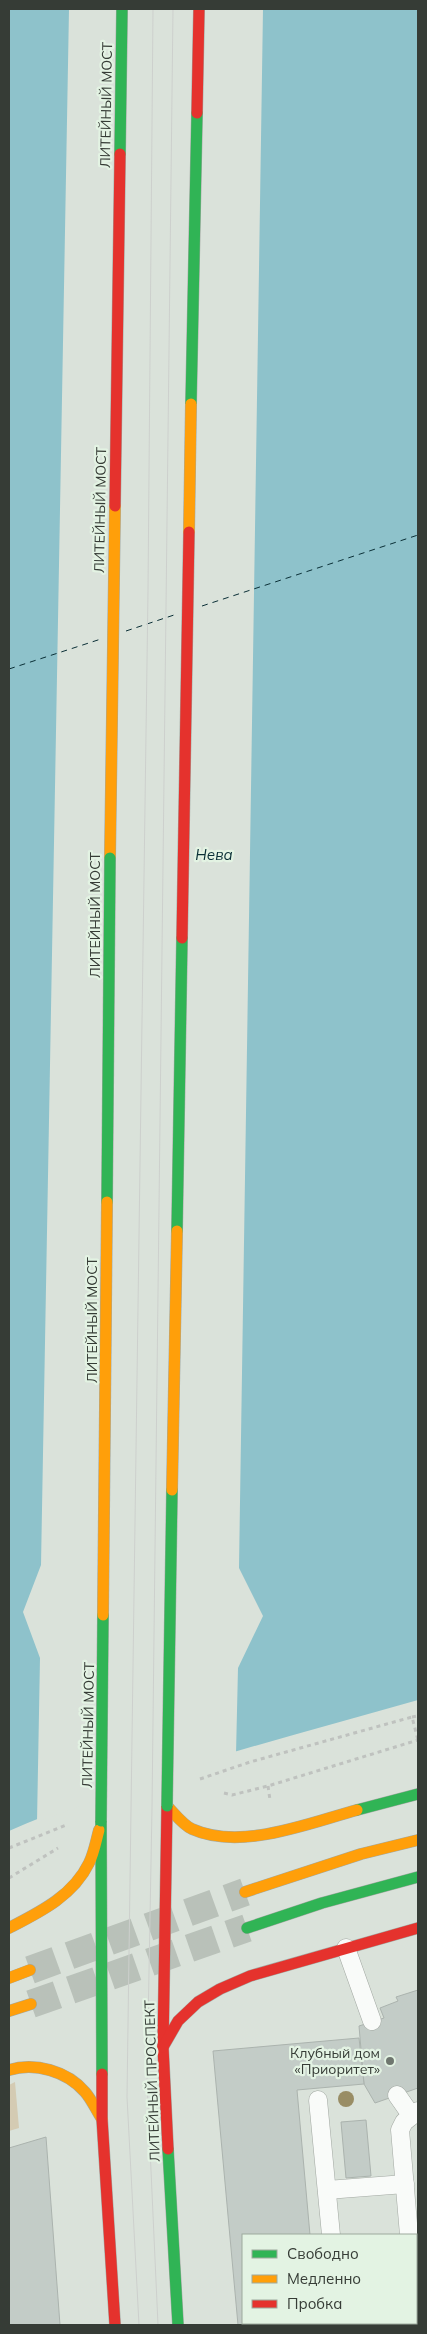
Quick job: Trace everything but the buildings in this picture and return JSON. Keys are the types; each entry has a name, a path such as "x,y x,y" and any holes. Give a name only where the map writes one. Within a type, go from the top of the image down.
{"main road":[{"name":"ЛИТЕЙНЫЙ МОСТ","path":"102,1821 110,878 122,9"},
{"path":"199,9 167,1806 192,1829 221,1837 248,1837 286,1829 418,1794"},
{"name":"ЛИТЕЙНЫЙ ПРОСПЕКТ","path":"167,1806 163,2047 178,2325"},
{"path":"9,1928 49,1909 70,1891 88,1863 102,1821"},
{"path":"102,1821 102,2119 115,2325"},
{"path":"245,1892 361,1854 418,1840"},
{"path":"247,1928 322,1903 418,1877"},
{"path":"163,2047 178,2022 198,2002 213,1993 250,1976 418,1928"},
{"path":"9,1978 30,1970"},
{"path":"9,2011 31,2004"},
{"path":"9,2070 15,2067 44,2068 64,2076 83,2090 102,2119"}],"lane":[{"path":"346,1948 372,2022"},
{"path":"398,2095 415,2113 404,2122 400,2130 409,2234"},
{"path":"318,2100 331,2234"},
{"path":"327,2190 405,2184"}],"path":[{"path":"194,1781 250,1762 418,1716"},
{"path":"224,1793 232,1795 268,1786 418,1740 412,1717"},
{"path":"268,1786 271,1804"},
{"path":"9,1848 75,1822"},
{"path":"9,1878 59,1848"}],"shaded area":[{"path":"15,2082 19,2128 9,2131 9,2085"}],"water":[{"name":"Нева","path":"9,9 418,9 418,1700 160,1775 109,1792 9,1831"}],"pier":[{"path":"69,9 263,9 239,1568 263,1616 238,1668 236,1754 136,1786 37,1822 40,1658 23,1612 41,1565"}],"ferry route":[{"path":"202,606 418,535"},
{"path":"126,631 174,615"},
{"path":"9,669 101,639"}],"tunnel":[{"path":"30,1970 245,1892"},
{"path":"31,2004 247,1928"}],"tram line":[{"path":"139,2325 127,2097 148,591 153,9"},
{"path":"158,2325 147,2082 152,1808 173,9"}],"traffic: fast":[{"path":"120,154 122,9"},
{"path":"191,404 197,113"},
{"path":"107,1202 110,858"},
{"path":"177,1231 182,938"},
{"path":"167,1806 172,1490"},
{"path":"101,1821 103,1615"},
{"path":"357,1810 418,1794"},
{"path":"101,1821 102,2074"},
{"path":"247,1928 322,1903 418,1877"},
{"path":"168,2149 178,2325"}],"traffic: slow":[{"path":"189,532 191,404"},
{"path":"110,858 115,506"},
{"path":"103,1615 107,1202"},
{"path":"172,1490 177,1231"},
{"path":"167,1806 182,1822 192,1829 211,1835 232,1837 275,1833 357,1810"},
{"path":"9,1928 55,1902 74,1885 89,1863 99,1830"},
{"path":"245,1892 361,1854 418,1840"},
{"path":"9,1978 30,1970"},
{"path":"9,2011 31,2004"},
{"path":"9,2070 29,2067 50,2070 60,2074 78,2085 85,2092 102,2119"}],"traffic: jam":[{"path":"197,113 199,9"},
{"path":"115,506 120,154"},
{"path":"182,938 189,532"},
{"path":"167,1806 163,2047 168,2149"},
{"path":"163,2047 178,2021 198,2002 220,1989 250,1976 418,1928"},
{"path":"102,2074 102,2119 115,2325"}],"place":[{"name":"Клубный дом «Приоритет»","path":"390,2061"}]}
